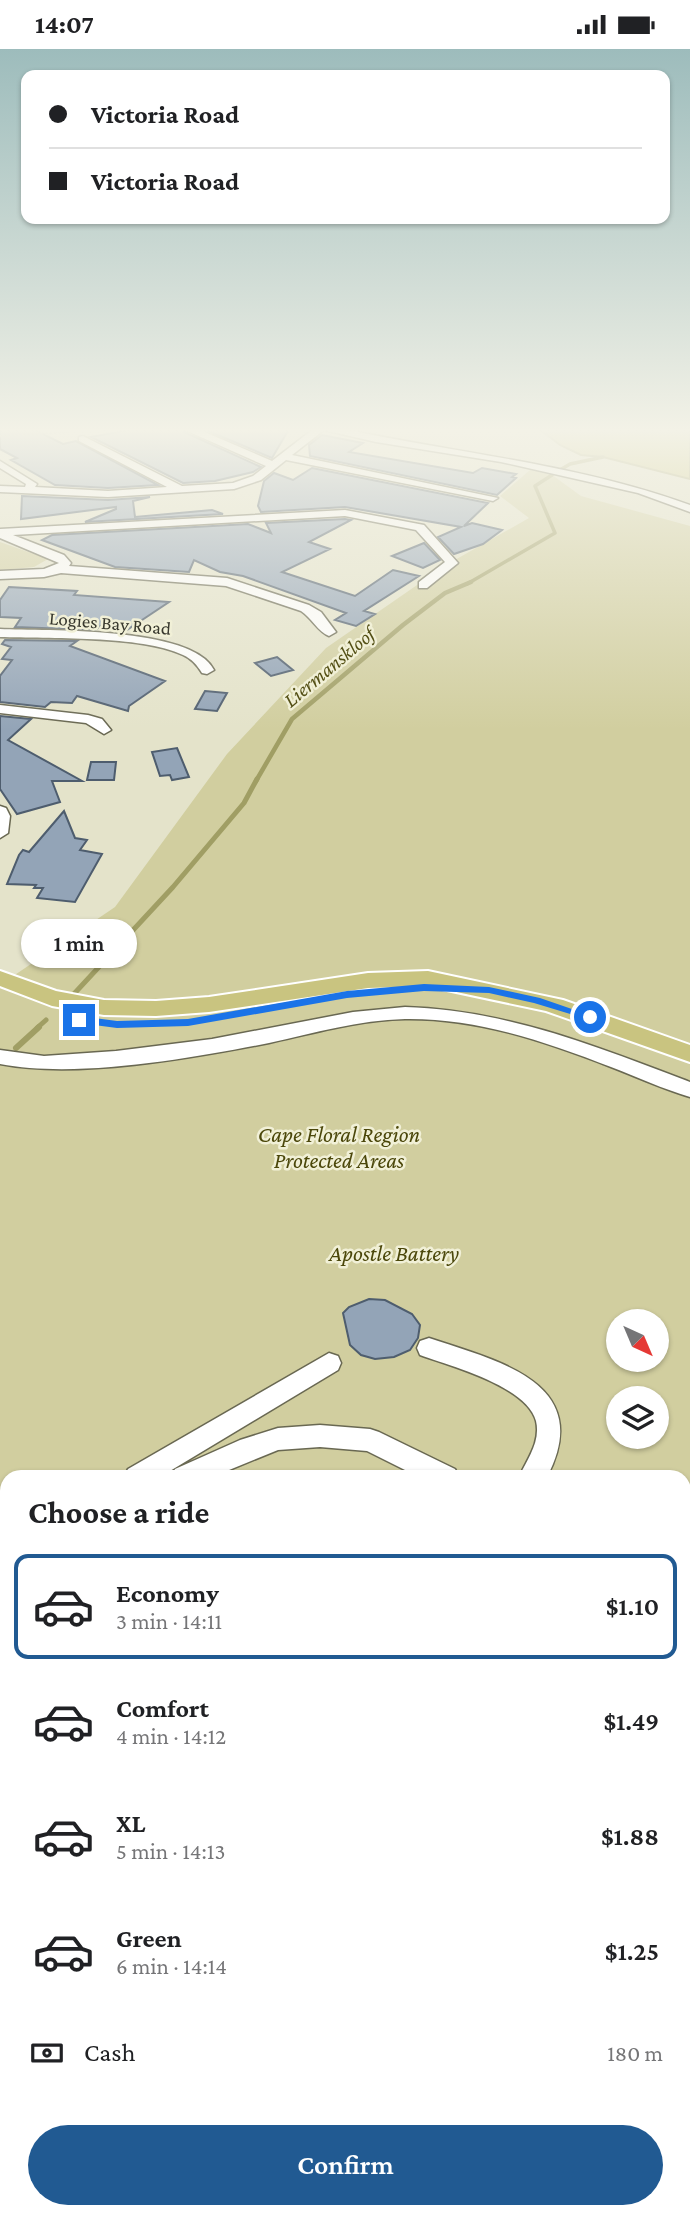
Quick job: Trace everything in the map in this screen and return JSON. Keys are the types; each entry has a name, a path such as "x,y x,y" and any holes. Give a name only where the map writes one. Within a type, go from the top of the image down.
{"main road":[{"path":"0,978 61,1001 107,1009 149,1011 215,1005 378,980 437,979 563,1008 690,1054"},
{"path":"0,997 52,1015 117,1025 152,1025 220,1019 377,991 472,988"}],"street":[{"path":"0,533 36,528"},
{"path":"421,528 452,562 423,585"},
{"path":"0,533 60,558 65,563 61,569"},
{"path":"0,575 44,573 61,569 227,582 305,608 316,615 329,632"},
{"name":"Logies Bay Road","path":"0,633 152,642 193,654 202,661 207,670"},
{"path":"0,709 88,719 97,722 104,730"},
{"path":"0,811 0,833"},
{"path":"0,1057 33,1063 83,1061 203,1049 379,1014 447,1014 485,1018 519,1027 690,1090"},
{"path":"429,1347 502,1374 532,1394 550,1424 550,1435 542,1462 537,1470"},
{"path":"149,1470 329,1363"},
{"path":"199,1470 248,1448 278,1439 320,1436 370,1440 432,1470"}],"green space":[{"name":"Cape Floral Region Protected Areas","path":"511,528 690,528 690,1470 0,1470 0,985 115,907 227,754 326,648 446,565"},
{"path":"0,542 48,559 34,567 0,570"}],"building":[{"path":"172,528 259,528 271,533 269,528 335,528 309,542 330,549 282,572 355,596 393,570 419,576 364,611 375,614 356,626 335,620 346,613 243,576 220,572 194,560 189,572 115,567 42,540 52,535"},
{"path":"458,528 502,530 483,544 454,554 438,537"},
{"path":"424,543 440,560 423,568 392,556"},
{"path":"9,587 77,591 74,595 169,602 127,630 102,625 95,630 15,627 21,618 0,617 0,600"},
{"path":"5,640 77,641 70,646 165,681 129,706 128,711 77,696 72,703 51,702 45,707 0,702 0,676 12,660 2,659 11,647 2,644"},
{"path":"277,657 293,670 271,676 255,663"},
{"path":"205,691 227,693 217,711 195,709"},
{"path":"0,716 31,719 8,740 82,781 52,781 60,802 17,814 0,789"},
{"path":"177,748 189,777 172,780 170,775 160,776 152,752"},
{"path":"91,762 116,762 114,780 87,780"},
{"path":"64,811 75,838 87,840 80,850 102,854 75,902 37,898 43,888 34,888 36,885 7,884 19,855 23,850 29,852"},
{"path":"369,1299 385,1300 412,1314 420,1325 418,1338 410,1350 394,1357 375,1359 361,1355 350,1345 343,1313 349,1307"}],"waterway":[{"name":"Liermanskloof","path":"469,583 555,533 553,528"},
{"name":"Liermanskloof","path":"256,781 292,719 403,625 445,593 469,583"},
{"name":"Liermanskloof","path":"72,996 173,887 244,803 257,779"},
{"name":"Liermanskloof","path":"37,1028 46,1020"},
{"name":"Liermanskloof","path":"16,1048 39,1027"}],"route":[{"path":"79,1020 117,1025 188,1023 347,995 404,988 489,990 536,1000 590,1017"}],"park label":[{"name":"Apostle Battery","path":"394,1253"}]}
